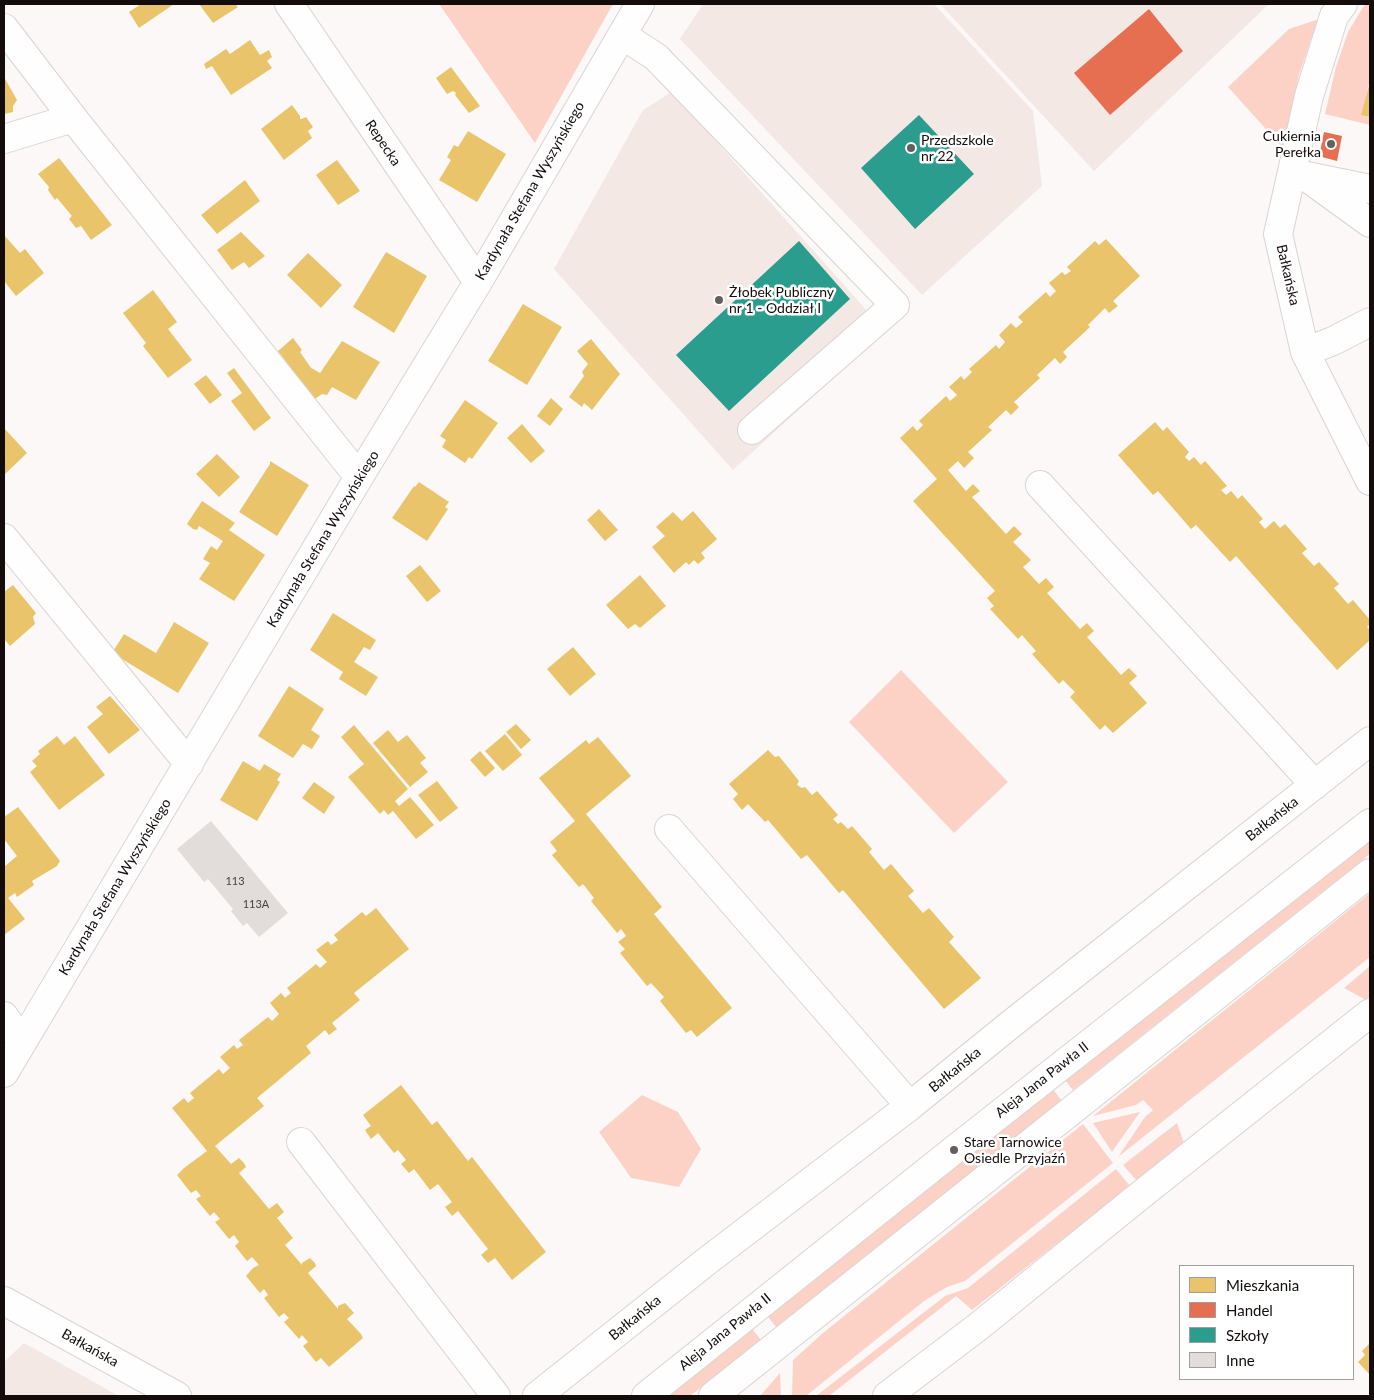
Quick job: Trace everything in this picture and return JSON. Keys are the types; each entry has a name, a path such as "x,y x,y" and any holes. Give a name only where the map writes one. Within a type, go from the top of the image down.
{"street":[{"name":"Repecka","path":"289,4 478,282"},
{"name":"Kardynała Stefana Wyszyńskiego","path":"4,1073 359,477 478,282 640,4"},
{"name":"Bałkańska","path":"1344,4 1334,16 1309,96 1299,175 1278,234 1305,352 1370,481"},
{"path":"4,28 73,118 359,477"},
{"path":"622,35 656,57 895,305 752,430"},
{"path":"4,139 73,118"},
{"path":"1299,175 1370,189"},
{"path":"1299,175 1370,223"},
{"path":"1305,352 1333,341 1370,322"},
{"path":"1040,485 1315,785"},
{"path":"4,538 189,764"},
{"name":"Bałkańska","path":"538,1396 707,1261 910,1106 1370,741"},
{"name":"Aleja Jana Pawła II","path":"646,1396 954,1150 1370,823"},
{"path":"669,829 910,1106"},
{"path":"713,1396 1370,873"},
{"path":"887,1396 979,1326 1370,1013"},
{"path":"4,1016 22,1042"},
{"path":"301,1142 496,1396"},
{"name":"Bałkańska","path":"4,1301 177,1396"}],"shaded area":[{"path":"439,4 613,4 535,143"},
{"name":"Przedszkole nr 22","path":"703,4 934,4 1033,111 1042,186 922,295 680,39"},
{"path":"940,4 1269,4 1094,171"},
{"path":"1365,4 1370,4 1370,79 1362,115 1370,117 1370,125 1325,114 1336,67 1348,32"},
{"path":"1319,19 1299,75 1283,148 1228,87 1289,29"},
{"name":"Żłobek Publiczny nr 1 - Oddział I","path":"672,92 885,331 733,470 554,269 643,110"},
{"path":"901,670 1008,782 954,833 849,722"},
{"path":"1370,836 1370,854 1073,1090 1064,1079"},
{"path":"1370,893 1370,957 1118,1157 1145,1117 1153,1110 1143,1100 1136,1105 1093,1116"},
{"path":"1370,966 1370,996 1366,1000 1344,988"},
{"path":"1052,1088 1062,1101 776,1327 766,1314"},
{"path":"642,1095 678,1112 701,1149 679,1187 631,1178 599,1132"},
{"path":"1140,1112 1112,1152 1093,1123"},
{"path":"1177,1123 1184,1143 1137,1181 1123,1165"},
{"path":"1083,1124 1113,1163 965,1281 947,1287 924,1301 806,1396 792,1396 793,1360 823,1333"},
{"path":"1116,1169 1130,1186 972,1310 956,1296 829,1396 816,1396 945,1296 968,1288"},
{"path":"750,1326 761,1340 690,1396 661,1396"},
{"path":"24,1343 119,1396 4,1396 4,1362"},
{"path":"780,1373 781,1396 760,1396"}],"building: Mieszkania":[{"path":"141,4 174,4 139,28 129,12"},
{"path":"199,4 235,4 238,7 213,23"},
{"path":"250,40 260,55 269,50 272,57 267,61 272,68 231,95 212,66 206,69 204,64 226,49 230,54"},
{"path":"451,67 480,106 469,113 455,95 456,93 453,91 447,94 436,78"},
{"path":"4,77 17,100 13,106 13,112 4,114"},
{"path":"1370,82 1370,117 1361,115"},
{"path":"292,105 300,119 306,117 313,127 308,131 312,138 284,160 261,129"},
{"path":"468,131 506,154 477,202 439,180 451,160 447,157 454,145 458,147"},
{"path":"59,158 112,225 91,240 81,226 76,228 69,219 72,216 57,198 55,200 48,190 49,187 38,174"},
{"path":"337,160 360,191 338,205 316,175"},
{"path":"245,180 260,201 217,234 201,215"},
{"path":"241,232 265,256 249,268 244,262 232,270 217,250"},
{"path":"4,235 20,253 25,249 44,273 16,296 4,281"},
{"path":"1106,239 1140,276 1113,301 1118,306 1109,313 1105,308 1088,325 1090,327 1063,352 1067,357 1060,364 1055,358 1037,375 1040,378 1014,402 1019,407 1011,415 1006,410 988,427 992,430 968,452 974,458 964,468 958,461 948,470 966,491 973,484 980,491 972,497 1006,534 1014,526 1022,534 1013,542 1031,560 1023,567 1039,584 1046,578 1054,587 1047,593 1080,629 1087,623 1094,631 1087,637 1121,675 1129,668 1137,676 1129,683 1147,703 1113,733 1105,725 1100,730 1070,697 1075,692 1063,680 1059,684 1032,654 1036,651 1022,635 1018,639 990,609 994,606 987,598 995,591 913,501 937,479 900,438 913,426 917,431 923,425 919,421 946,396 950,401 957,395 949,387 961,376 964,380 972,372 969,369 996,345 999,349 1005,342 999,335 1011,323 1016,328 1023,322 1018,317 1046,292 1050,297 1056,291 1049,283 1062,272 1065,275 1071,271 1067,267 1095,241 1099,245"},
{"path":"386,252 427,276 394,333 353,307"},
{"path":"308,253 342,285 321,308 287,275"},
{"path":"153,290 177,322 168,329 192,360 168,378 143,346 146,343 123,313"},
{"path":"523,304 562,327 527,385 488,361"},
{"path":"293,338 302,350 300,352 311,368 320,373 342,341 380,362 356,400 332,387 327,395 322,394 315,399 278,351"},
{"path":"591,339 620,374 592,410 584,403 582,407 569,397 584,376 582,372 588,364 577,351"},
{"path":"234,368 271,418 254,431 231,401 242,393 227,373"},
{"path":"206,375 222,395 210,404 194,384"},
{"path":"551,398 563,409 550,426 537,416"},
{"path":"465,400 498,423 472,459 469,457 465,463 442,447 446,440 440,436"},
{"path":"1155,422 1163,431 1167,427 1189,452 1185,457 1189,461 1194,457 1201,465 1205,461 1227,486 1221,490 1226,495 1231,491 1238,499 1242,495 1263,519 1259,522 1265,529 1274,521 1280,528 1285,524 1307,549 1302,553 1314,566 1319,562 1339,584 1334,588 1348,604 1353,600 1370,620 1370,624 1367,627 1370,630 1370,640 1337,670 1236,556 1230,562 1196,525 1191,529 1158,491 1153,495 1118,455"},
{"path":"522,424 545,451 531,463 507,438"},
{"path":"4,428 27,453 4,475"},
{"path":"217,454 240,477 219,497 196,474"},
{"path":"270,461 309,485 277,536 239,512 270,464"},
{"path":"419,482 449,502 445,507 448,509 427,541 392,518 414,486"},
{"path":"202,501 235,523 229,530 265,555 234,601 199,579 210,563 203,559 211,546 217,550 223,541 199,526 197,530 187,524"},
{"path":"599,509 618,530 605,541 587,520"},
{"path":"693,511 717,539 701,553 705,558 698,564 694,560 689,565 686,562 674,573 652,547 665,536 656,527 673,512 682,521"},
{"path":"420,565 441,591 427,602 406,576"},
{"path":"640,575 666,606 640,628 635,624 628,629 606,605"},
{"path":"13,585 36,613 33,617 35,624 10,646 4,639 4,592"},
{"path":"333,613 376,640 370,650 364,647 354,662 378,677 366,696 339,679 343,672 310,650"},
{"path":"174,622 209,643 178,693 112,653 124,634 156,653"},
{"path":"573,647 596,674 570,696 547,669"},
{"path":"289,686 324,709 311,730 320,736 312,749 303,744 293,758 258,736"},
{"path":"110,696 140,730 109,754 87,727 103,714 96,707"},
{"path":"516,724 531,740 521,749 506,732"},
{"path":"354,725 408,789 395,801 399,806 410,797 434,825 416,839 393,811 388,815 384,810 380,814 348,777 364,764 341,737"},
{"path":"388,730 398,742 407,735 426,758 420,763 428,772 410,787 373,743"},
{"path":"505,734 522,755 503,771 485,751"},
{"path":"57,736 64,745 75,736 105,775 59,810 30,772 37,766 32,761 40,754 38,751"},
{"path":"598,737 631,776 586,814 662,907 654,914 732,1008 697,1037 691,1030 686,1033 660,1001 664,997 651,983 647,986 620,953 625,949 618,942 626,936 621,929 617,933 591,901 594,898 583,884 579,887 552,855 557,851 550,842 575,821 539,778 586,740 589,744"},
{"path":"768,750 775,757 779,756 799,781 797,785 802,788 805,787 812,795 817,791 838,815 833,819 838,824 841,822 848,829 852,826 872,849 869,852 884,870 891,864 914,891 908,896 923,913 929,908 954,937 949,942 981,978 944,1009 843,890 839,893 807,855 801,859 768,820 765,822 748,804 742,810 733,799 738,794 729,784"},
{"path":"480,751 495,768 485,777 470,760"},
{"path":"243,761 260,771 264,764 281,774 277,780 280,782 257,821 220,800"},
{"path":"437,781 458,808 440,822 418,795"},
{"path":"314,782 335,797 324,814 302,798"},
{"path":"18,807 60,861 57,866 32,881 34,885 17,897 15,893 8,898 25,919 4,935 4,867 17,856 4,839 4,817"},
{"path":"376,908 409,949 354,993 360,1000 332,1023 337,1029 329,1035 325,1030 306,1046 311,1053 257,1098 264,1106 215,1146 231,1164 239,1158 244,1163 246,1167 239,1173 269,1209 277,1203 284,1212 277,1218 293,1238 285,1245 302,1265 302,1263 310,1258 315,1263 316,1266 308,1273 338,1309 338,1306 345,1303 354,1313 347,1319 363,1338 329,1367 321,1358 316,1362 303,1346 308,1342 302,1335 299,1339 284,1322 289,1318 284,1313 279,1317 264,1298 268,1295 264,1289 260,1293 246,1276 253,1268 259,1265 252,1257 247,1261 235,1246 239,1242 234,1235 229,1239 215,1222 220,1219 214,1212 210,1216 196,1199 201,1196 196,1190 191,1193 177,1175 207,1151 172,1108 184,1098 188,1103 194,1098 190,1093 219,1069 223,1074 230,1068 220,1057 234,1045 237,1049 243,1045 239,1040 268,1017 272,1021 279,1014 270,1003 281,993 285,998 291,993 287,988 316,964 320,968 327,962 316,950 328,941 331,945 338,940 334,935 362,912 366,916"},
{"path":"401,1085 432,1125 437,1121 468,1161 472,1157 546,1252 512,1280 495,1258 488,1263 481,1255 488,1249 458,1211 452,1216 445,1207 452,1202 438,1184 430,1190 414,1169 409,1173 401,1164 406,1160 398,1150 394,1153 378,1133 371,1139 365,1130 371,1126 363,1115"},
{"path":"1370,1343 1370,1375 1358,1362 1365,1355 1362,1351"}],"building: Handel":[{"path":"1149,9 1183,51 1110,115 1074,73"},
{"name":"Cukiernia Perełka","path":"1324,132 1342,136 1337,161 1322,157 1323,153 1320,152"}],"building: Szkoły":[{"path":"919,115 974,174 915,229 861,168"},
{"path":"799,241 850,299 729,411 676,355"}],"building: Inne":[{"path":"211,821 288,913 259,937 247,923 243,926 231,911 233,909 208,879 204,882 177,849"}],"place":[{"name":"Cukiernia Perełka","path":"1331,144"},
{"name":"Przedszkole nr 22","path":"911,148"},
{"name":"Żłobek Publiczny nr 1 - Oddział I","path":"719,300"},
{"name":"Stare Tarnowice Osiedle Przyjaźń","path":"954,1150"}]}
